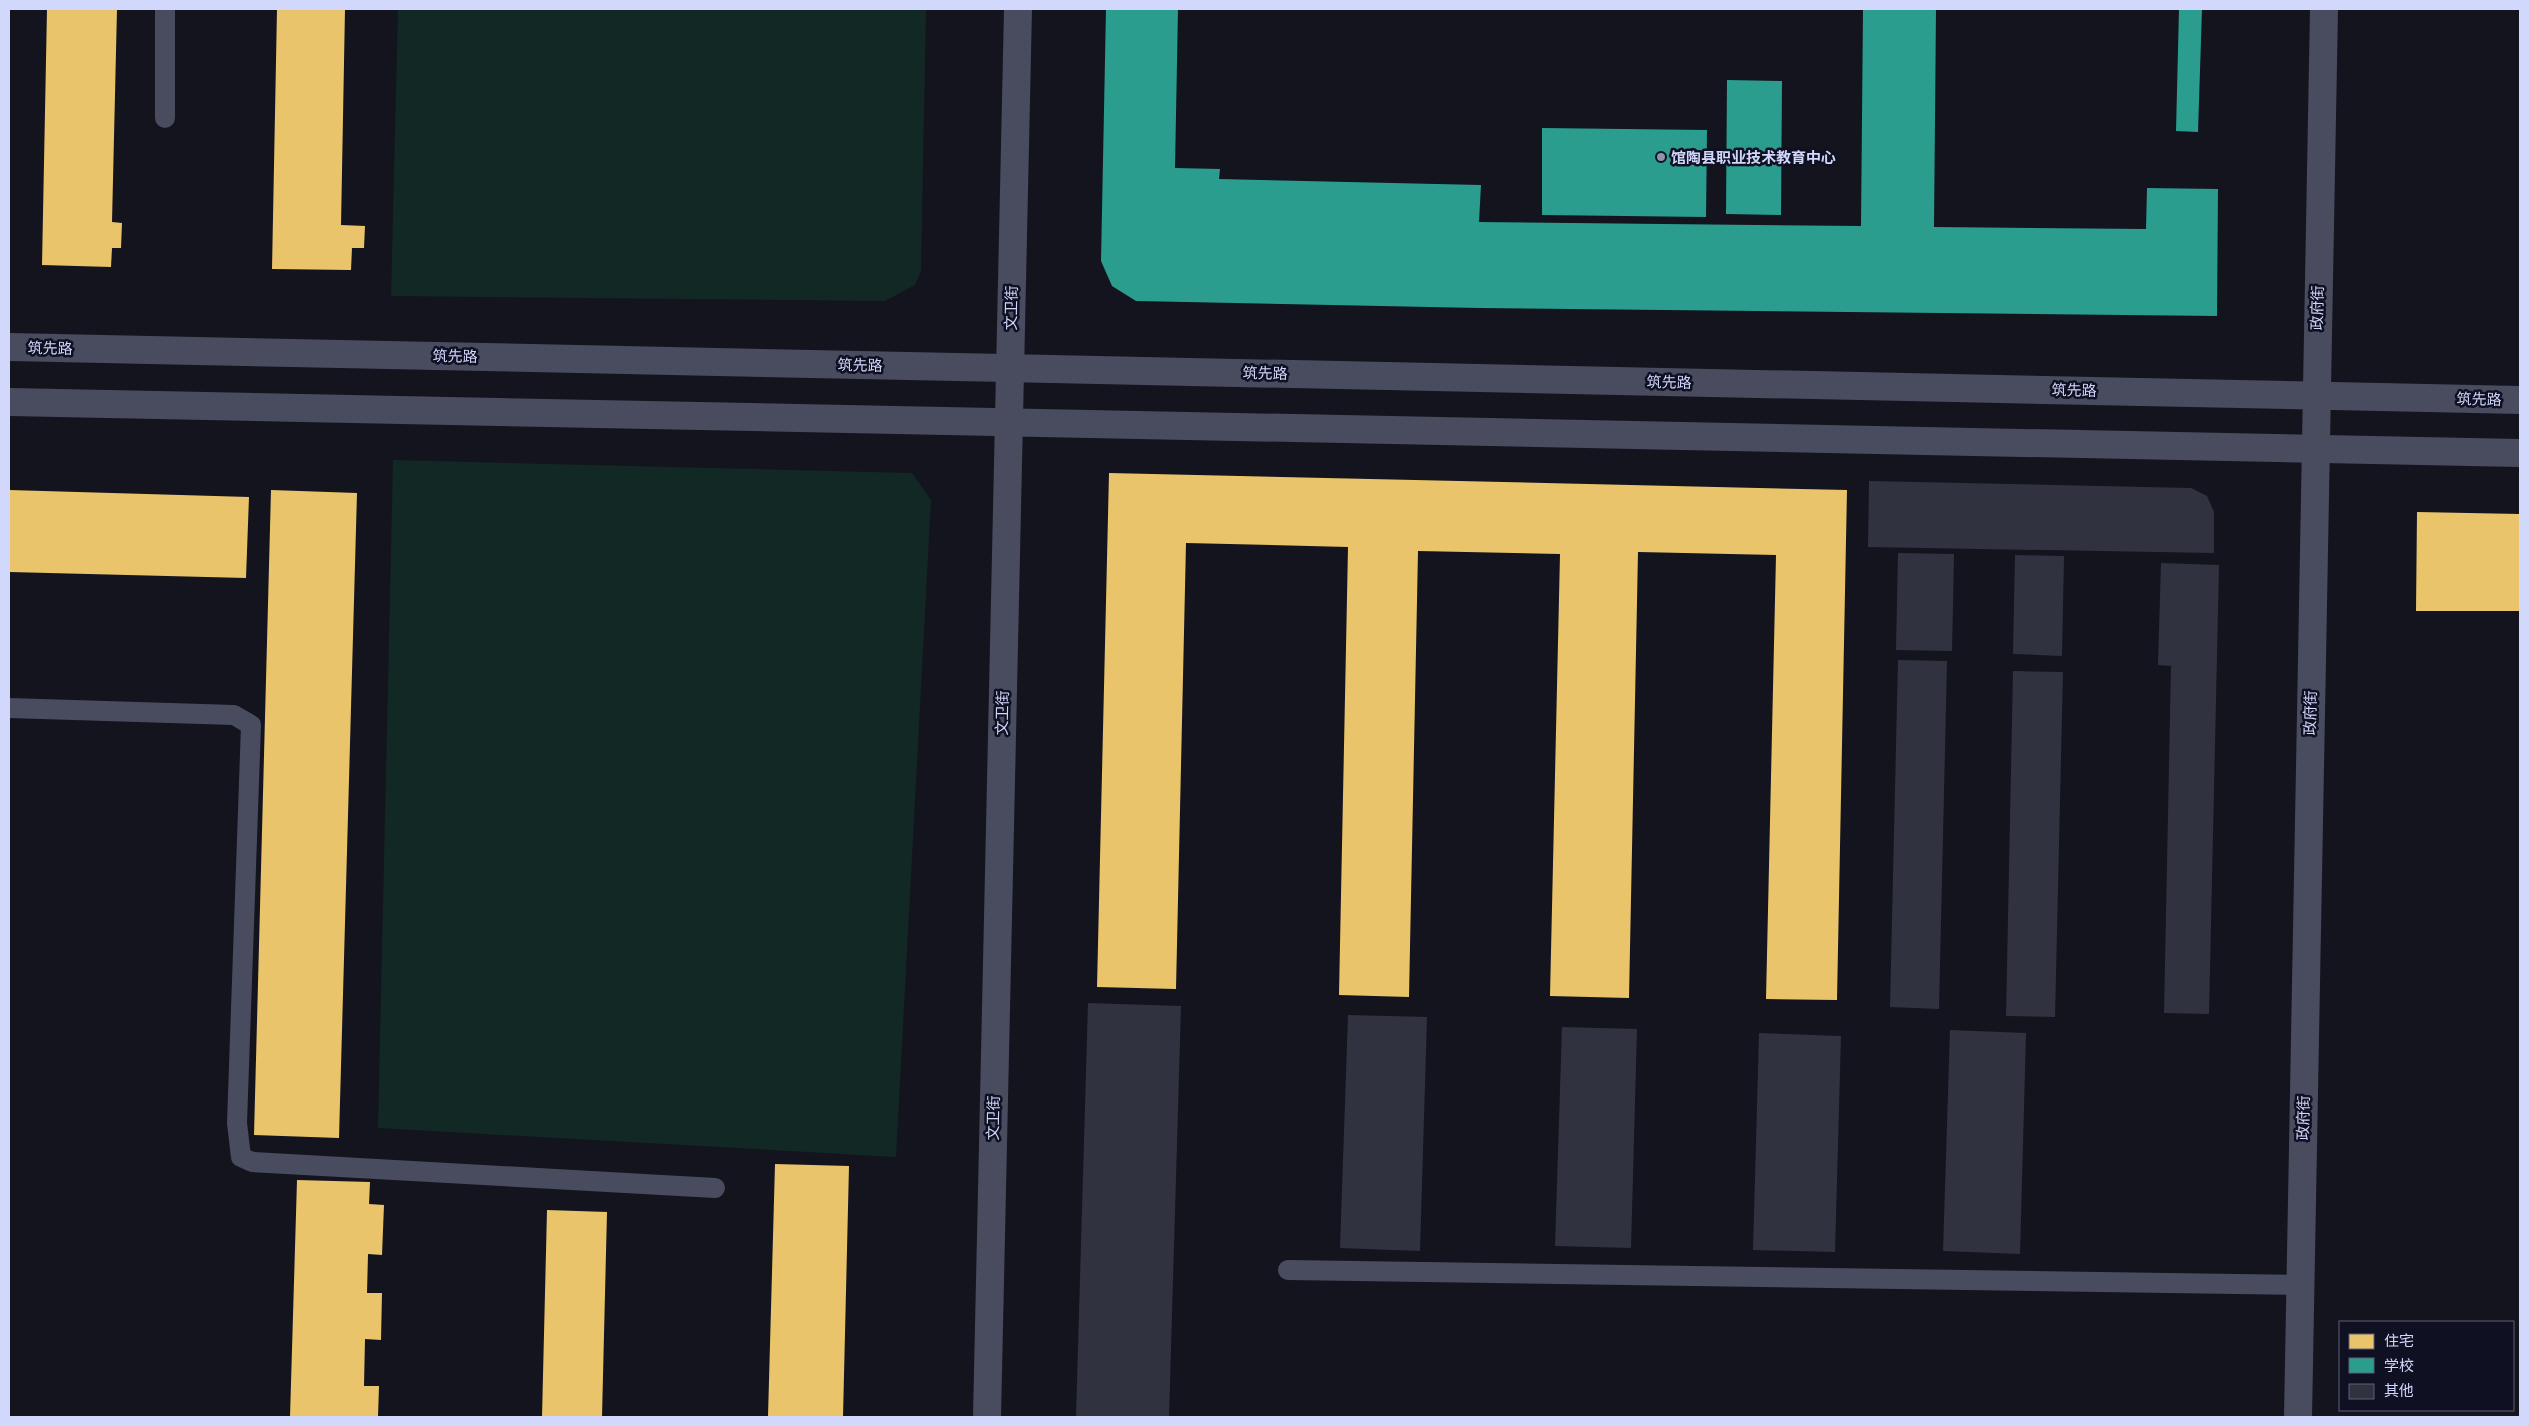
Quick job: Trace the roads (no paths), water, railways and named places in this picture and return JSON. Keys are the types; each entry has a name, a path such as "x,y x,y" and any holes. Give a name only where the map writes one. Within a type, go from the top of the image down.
{"street":[{"name":"文卫街","path":"987,1417 1018,9"},
{"name":"政府街","path":"2298,1417 2314,449 2324,9"},
{"name":"筑先路","path":"9,347 2520,400"},
{"path":"9,402 2520,453"}],"lane":[{"path":"165,118 166,9"},
{"path":"9,708 234,714 251,725 237,1123 241,1157 252,1162 715,1188"},
{"path":"1288,1270 2300,1285"}],"place":[{"name":"馆陶县职业技术教育中心","path":"1661,157"}]}
